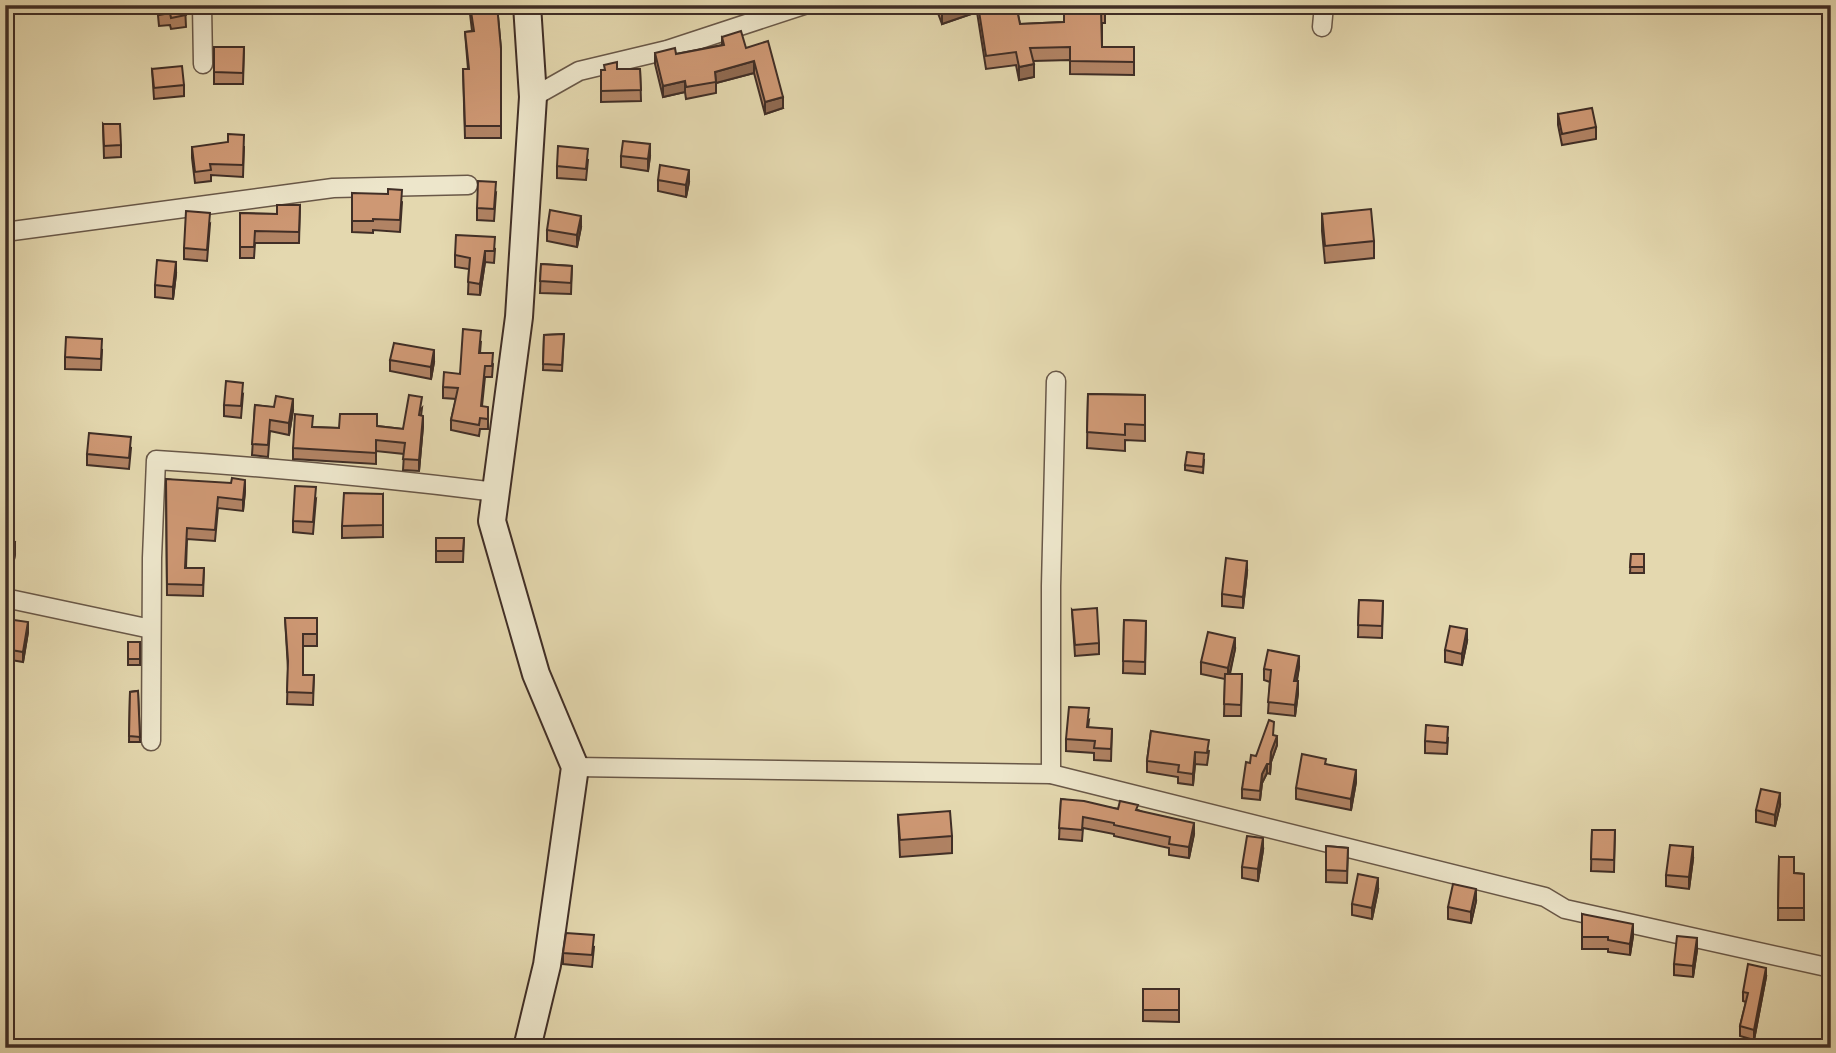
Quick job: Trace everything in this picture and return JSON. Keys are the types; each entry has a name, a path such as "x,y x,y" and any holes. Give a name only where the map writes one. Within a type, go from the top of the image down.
{"street":[{"path":"202,5 202,64"},
{"path":"527,5 533,97 519,317 492,521 532,661 575,767 547,965 527,1048"},
{"path":"533,97 579,71 667,50 804,5"},
{"path":"1322,27 1324,5"},
{"path":"5,232 333,188 468,185"},
{"path":"1051,774 1051,586 1056,381"},
{"path":"151,741 156,460 323,472 496,492"},
{"path":"5,598 151,629"},
{"path":"575,767 1051,774 1545,897 1565,909 1831,968"}],"building":[{"path":"158,5 185,5 186,15 171,18 170,13 159,15"},
{"path":"470,5 497,5 501,49 501,126 465,126 463,69 469,69 465,32 474,31"},
{"path":"940,5 958,5 942,11"},
{"path":"978,5 1016,5 1020,24 1064,22 1064,5 1105,5 1105,10 1101,10 1102,47 1134,47 1134,62 1070,61 1070,47 1030,48 1034,64 1019,67 1016,52 986,56"},
{"path":"741,31 746,48 768,41 783,97 765,102 754,61 715,72 716,82 686,87 685,81 663,86 655,53 675,48 676,54 724,45 722,37"},
{"path":"214,47 244,47 243,73 214,72"},
{"path":"617,62 617,69 640,69 641,90 601,91 601,70 605,70 604,65"},
{"path":"182,66 184,85 154,88 152,69"},
{"path":"1592,108 1596,127 1562,134 1558,114"},
{"path":"103,124 120,124 121,145 104,146"},
{"path":"228,134 244,135 243,165 210,164 211,170 195,172 192,147 228,142"},
{"path":"623,141 650,144 648,159 621,156"},
{"path":"558,146 588,149 586,169 557,166"},
{"path":"660,165 689,170 686,185 658,180"},
{"path":"478,181 496,182 494,209 477,208"},
{"path":"388,189 402,190 400,220 352,221 352,193 388,194"},
{"path":"277,205 300,205 299,232 255,231 254,247 240,247 240,213 277,214"},
{"path":"1371,209 1374,241 1325,246 1322,214"},
{"path":"550,210 581,216 577,235 547,230"},
{"path":"186,211 210,213 207,250 184,248"},
{"path":"456,235 495,237 494,251 485,251 480,284 468,282 470,258 455,255"},
{"path":"157,260 176,262 173,287 155,285"},
{"path":"541,264 572,266 571,283 540,281"},
{"path":"463,329 481,331 479,353 493,353 492,366 485,366 481,406 488,407 488,419 480,418 479,425 451,420 458,388 443,387 444,372 460,374"},
{"path":"564,334 562,365 543,364 544,335"},
{"path":"66,337 102,339 101,359 65,357"},
{"path":"394,343 434,350 431,367 390,360"},
{"path":"226,381 243,383 241,406 224,405"},
{"path":"1088,394 1145,395 1145,425 1125,424 1125,435 1087,432"},
{"path":"409,395 422,397 419,415 423,416 419,460 403,459 405,443 376,440 376,453 293,448 295,414 313,416 312,427 339,428 340,414 377,414 377,426 403,429"},
{"path":"276,396 293,399 289,423 270,420 268,445 252,444 255,405 274,407"},
{"path":"89,433 131,437 129,458 87,454"},
{"path":"1187,452 1204,454 1203,467 1185,465"},
{"path":"232,478 245,480 243,500 218,497 215,530 187,528 185,568 204,568 203,585 167,584 166,479 231,483"},
{"path":"295,486 316,487 313,522 293,521"},
{"path":"344,493 383,494 383,525 342,526"},
{"path":"436,538 464,538 463,551 436,551"},
{"path":"5,541 15,542 11,566 5,565"},
{"path":"1631,554 1644,554 1644,567 1630,567"},
{"path":"1226,558 1247,561 1243,597 1222,594"},
{"path":"1359,600 1383,601 1382,626 1358,625"},
{"path":"1097,608 1099,643 1075,645 1072,610"},
{"path":"285,618 317,618 317,634 303,634 303,675 314,675 313,693 287,692"},
{"path":"7,619 28,622 23,652 5,649"},
{"path":"1124,620 1146,621 1145,662 1123,661"},
{"path":"1450,626 1467,629 1462,654 1445,650"},
{"path":"1208,632 1235,638 1228,668 1201,662"},
{"path":"128,642 140,642 140,659 128,659"},
{"path":"1268,650 1299,656 1294,681 1298,681 1295,705 1268,702 1271,670 1264,669"},
{"path":"1225,674 1242,674 1241,705 1224,704"},
{"path":"138,691 140,737 129,736 130,692"},
{"path":"1069,707 1089,708 1087,727 1112,729 1111,749 1094,748 1095,741 1066,739"},
{"path":"1269,720 1274,722 1273,735 1277,736 1270,764 1267,764 1262,774 1260,791 1242,789 1246,762 1250,763 1251,755 1256,756"},
{"path":"1426,725 1448,727 1447,743 1425,741"},
{"path":"1151,731 1209,740 1207,753 1195,752 1193,774 1178,772 1179,765 1147,761"},
{"path":"1302,754 1326,759 1325,764 1356,770 1351,799 1296,788"},
{"path":"1761,789 1780,793 1775,815 1756,810"},
{"path":"1061,799 1118,809 1120,801 1138,805 1136,810 1194,823 1189,847 1169,844 1170,837 1083,817 1082,830 1059,828"},
{"path":"950,811 952,836 900,840 898,815"},
{"path":"1592,830 1615,830 1614,860 1591,859"},
{"path":"1247,836 1263,838 1258,869 1242,867"},
{"path":"1670,845 1693,847 1689,877 1666,875"},
{"path":"1326,846 1348,848 1347,871 1326,870"},
{"path":"1779,857 1794,857 1794,873 1804,874 1804,908 1778,908"},
{"path":"1358,874 1378,878 1372,908 1352,904"},
{"path":"1453,884 1476,889 1471,912 1448,907"},
{"path":"1582,914 1633,924 1630,944 1608,940 1608,937 1582,937"},
{"path":"566,933 594,935 592,955 563,953"},
{"path":"1677,936 1697,938 1693,966 1674,964"},
{"path":"1748,964 1766,968 1754,1030 1740,1026 1748,993 1743,992"},
{"path":"1143,989 1179,989 1179,1010 1143,1010"}]}
